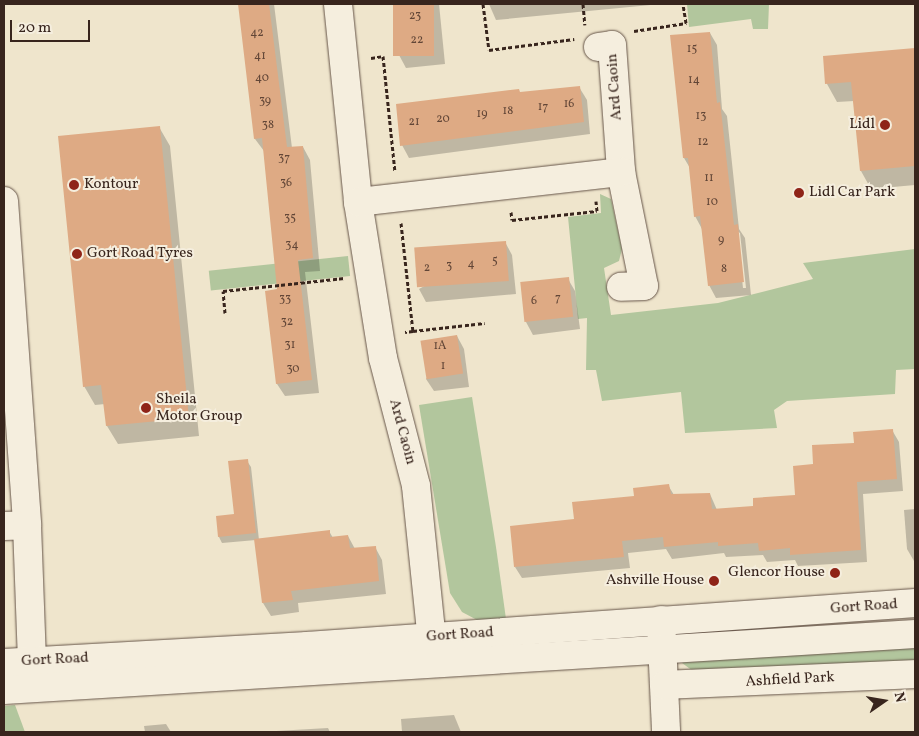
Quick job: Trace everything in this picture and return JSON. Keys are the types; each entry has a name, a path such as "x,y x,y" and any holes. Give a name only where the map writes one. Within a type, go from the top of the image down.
{"street":[{"name":"Ard Caoin","path":"338,4 358,202 379,337 416,486 433,650"},
{"name":"Ard Caoin","path":"588,43 612,45 621,172 644,286 621,287"},
{"path":"358,202 621,172"},
{"path":"4,201 15,526 33,661 34,688"},
{"name":"Gort Road","path":"4,690 433,650 662,620 915,603"},
{"path":"662,620 666,732"},
{"name":"Gort Road","path":"4,662 433,650 663,650 915,634"},
{"name":"Ashfield Park","path":"665,685 915,674"}],"path":[{"path":"483,4 489,50 588,43"},
{"path":"632,31 686,24 683,4"},
{"path":"344,61 383,56 412,330"},
{"path":"510,204 512,220 597,211 593,175"},
{"path":"225,313 223,291 370,275"},
{"path":"379,337 412,330 485,323"}],"green space":[{"path":"687,4 769,4 768,29 753,29 751,19 689,27"},
{"path":"600,194 611,199 622,249 619,261 604,268 611,315 718,303 813,279 803,263 915,249 915,369 896,370 895,394 787,401 774,410 777,428 685,433 681,392 602,401 596,370 586,370 587,318 578,319 568,217 601,213"},
{"path":"348,256 350,276 211,291 209,271"},
{"path":"472,397 506,619 479,621 462,612 450,593 419,405"},
{"path":"915,641 915,662 693,671 682,663 690,654"},
{"path":"15,705 25,732 4,732 4,706"}],"building":[{"path":"238,4 269,4 287,147 303,146 313,258 298,260 312,380 276,384 265,291 277,289 262,138 254,139"},
{"path":"393,4 434,4 434,56 393,56"},
{"path":"710,32 717,103 720,102 734,225 738,224 744,282 708,286 700,216 694,217 688,158 683,158 670,35"},
{"name":"Lidl","path":"915,48 915,166 860,171 851,82 825,84 823,56"},
{"path":"580,86 584,122 400,146 396,104 519,89 520,92"},
{"path":"160,126 189,418 106,426 101,385 83,387 58,136"},
{"path":"506,241 509,281 417,287 414,247"},
{"path":"569,277 573,317 524,322 520,282"},
{"path":"457,335 463,374 427,379 420,341"},
{"path":"893,429 897,479 857,482 861,550 790,555 790,548 759,551 758,543 718,546 718,542 664,547 663,537 622,541 624,557 514,567 510,526 574,519 572,502 634,496 633,488 669,484 671,494 710,493 712,509 753,506 753,498 795,495 793,466 813,464 812,445 854,443 853,432"},
{"path":"248,459 256,533 218,537 216,516 234,514 228,461"},
{"path":"330,530 330,537 348,535 350,548 376,546 379,581 291,591 293,600 262,603 254,539"}],"place":[{"name":"Lidl","path":"885,125"},
{"name":"Kontour","path":"74,185"},
{"name":"Lidl Car Park","path":"799,193"},
{"name":"Gort Road Tyres","path":"77,254"},
{"name":"Sheila Motor Group","path":"146,408"},
{"name":"Glencor House","path":"835,573"},
{"name":"Ashville House","path":"714,581"}]}
